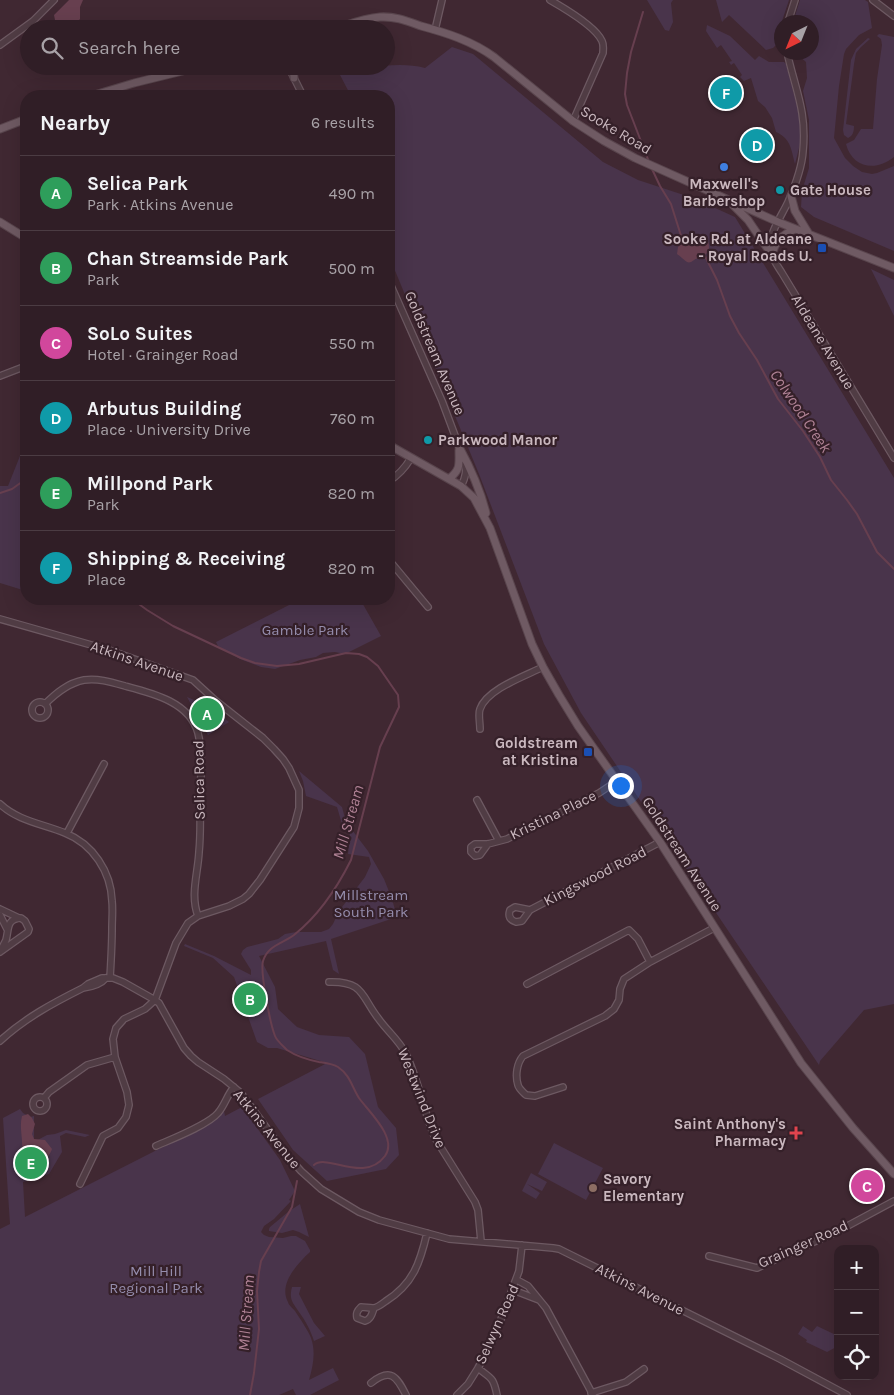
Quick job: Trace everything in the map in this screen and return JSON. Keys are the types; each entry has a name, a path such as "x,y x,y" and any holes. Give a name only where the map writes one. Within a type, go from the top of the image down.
{"main road":[{"name":"Sooke Road","path":"364,20 394,17 465,40 486,51 573,121 634,158 778,222 894,268"},
{"path":"111,90 166,75"},
{"path":"0,129 4,125 20,121"},
{"path":"791,196 795,210 809,234"},
{"path":"727,198 748,220 772,255"},
{"path":"0,222 20,234"},
{"path":"772,255 777,241 795,229"},
{"path":"449,479 460,467 459,447"},
{"path":"459,447 472,470 481,492 490,528"},
{"path":"395,449 461,486"},
{"name":"Goldstream Avenue","path":"461,486 474,498 490,528 521,616 542,667 578,726 660,842 801,1062 853,1128 894,1174"}],"street":[{"path":"34,20 54,0"},
{"path":"435,30 442,0"},
{"path":"550,0 592,28 604,44 603,53 573,121"},
{"path":"790,15 795,0"},
{"path":"873,0 894,16"},
{"path":"0,45 20,30"},
{"path":"772,255 770,242 791,196 802,163 804,142 804,119 789,60"},
{"path":"292,75 300,90"},
{"name":"Aldeane Avenue","path":"772,255 894,458"},
{"name":"Goldstream Avenue","path":"395,295 442,401 464,459 466,473 461,486"},
{"path":"0,376 20,368"},
{"path":"395,477 404,470 411,458"},
{"path":"395,567 428,607"},
{"name":"Atkins Avenue","path":"0,619 110,650 193,680 216,701 264,738 283,759 294,778 299,790 299,798 297,818 290,835 249,894 236,903 198,916 188,923 180,934 154,1000 159,1003 184,1048 198,1062 234,1087 301,1171 321,1189 359,1212 380,1220 449,1238 559,1249 780,1359 847,1395"},
{"path":"480,728 479,710 483,702 500,688 542,667"},
{"name":"Selica Road","path":"45,704 59,691 72,683 84,680 100,680 149,692 181,708 189,716 195,725 200,746 199,852 195,892 198,916"},
{"path":"67,833 104,764"},
{"name":"Kristina Place","path":"488,844 499,841 599,793 617,781"},
{"path":"477,800 499,841"},
{"path":"0,804 19,818 67,833 86,845 99,860 107,877 112,902 108,978"},
{"name":"Kingswood Road","path":"530,910 660,842"},
{"path":"0,909 21,918 28,925 29,929 28,932 0,952"},
{"path":"0,915 7,929"},
{"path":"0,952 6,940 7,929 13,921 21,918"},
{"path":"563,1087 535,1096 526,1095 518,1086 518,1061 523,1056 605,1016 614,1009 619,1000 620,989 624,979 650,962 714,928"},
{"path":"527,984 629,930 638,939 650,962"},
{"path":"0,1041 36,1013 102,978 123,982 154,1000 145,1008 124,1019 116,1028 113,1039 115,1056 129,1104 126,1117 118,1128 103,1136 80,1184"},
{"name":"Westwind Drive","path":"330,982 353,985 362,992 378,1018 401,1045 418,1083 435,1138 475,1202 478,1210 481,1241"},
{"path":"44,1098 49,1092 87,1065 115,1056"},
{"path":"156,1146 217,1115 234,1087"},
{"name":"Grainger Road","path":"709,1256 757,1268 840,1230 894,1201"},
{"path":"374,1308 398,1294 410,1279 420,1262 427,1233"},
{"name":"Selwyn Road","path":"457,1395 468,1384 494,1338 520,1271 522,1245"},
{"path":"517,1280 528,1286 551,1315 592,1394 626,1382 644,1368"},
{"path":"513,1290 539,1300"},
{"path":"478,1368 489,1375 495,1384 497,1395"},
{"path":"372,1384 381,1377 392,1376 399,1380 406,1395"}],"green space":[{"path":"647,0 673,0 671,3 673,22 669,31 665,30"},
{"path":"716,0 789,0 784,15 774,15 773,48 766,50 729,15 722,22"},
{"path":"800,0 865,0 868,2 872,28 859,35 846,49 844,54 834,138 845,158 862,172 872,174 894,166 894,251 814,217 801,207 802,191 809,168 809,120 803,91 807,78 806,62 804,60 819,60 819,15 795,15"},
{"path":"707,25 730,36 755,60 759,56 769,62 784,62 786,64 800,117 801,140 795,164 788,141 776,132 772,118 765,107 758,101 751,78 744,81 740,77 742,75 734,63 731,65 729,62 732,61 721,45 717,48 706,31"},
{"path":"879,34 894,37 894,157 880,165 872,166 859,163 849,152 846,144 854,140 861,129 873,129 882,45 881,39 877,36"},
{"path":"868,38 870,39 856,53 846,124 854,126 854,128 852,135 848,138 844,135 843,130 851,60 856,49"},
{"path":"452,47 473,54 603,162 638,180 693,198 735,217 894,478 894,1004 864,1010 820,1061 819,1065 581,713 544,644 479,474 395,271 395,90 348,90 340,75 395,75 395,65 425,68"},
{"path":"871,269 894,280 894,316"},
{"path":"20,456 20,589 0,583 0,486 8,486"},
{"name":"Gamble Park","path":"289,605 363,605 381,636 345,654 335,652 323,653 316,657 300,660 275,669 261,667 240,659 218,646 216,642"},
{"path":"187,697 206,705 229,722 208,735"},
{"name":"Millstream South Park","path":"299,771 342,807 346,822 368,851 384,879 397,917 331,939 339,974 333,970 326,941 259,956 275,987 278,1009 297,1027 319,1035 349,1037 365,1054 378,1107 396,1128 399,1155 386,1169 327,1181 293,1150 258,1099 327,1063 277,1048 268,1048 257,1042 234,977 213,958 184,946 185,944 214,956 251,975 251,970 241,954 243,950 247,947 278,939 285,934 321,932 329,929 339,911 365,877 371,864 369,857 348,854 350,835 342,824 337,807 306,796"},
{"name":"Mill Hill Regional Park","path":"242,1107 280,1160 295,1191 289,1200 291,1201 274,1219 264,1226 261,1232 269,1237 283,1238 296,1236 305,1241 310,1250 291,1274 286,1288 289,1303 306,1328 313,1343 312,1370 309,1380 333,1368 339,1380 310,1395 296,1395 293,1389 279,1395 0,1395 0,1229 10,1224 3,1118 20,1109 30,1117 34,1116 34,1142 47,1135 66,1130 90,1135 85,1137 66,1133 60,1136 62,1152 49,1174 23,1182 25,1217 210,1123 224,1111 225,1116"},
{"path":"554,1143 603,1168 586,1200 538,1174"},
{"path":"531,1173 547,1182 542,1191 527,1184 540,1193 536,1199 522,1191"},
{"path":"300,1204 309,1237 293,1230 282,1233 269,1231 270,1227"},
{"path":"292,1287 301,1287 299,1294 314,1323 325,1336 314,1341 308,1326 292,1300"},
{"path":"803,1326 812,1332 817,1326 834,1334 834,1348 827,1352 806,1342 807,1340 798,1334"}],"shaded area":[{"path":"69,0 83,0 80,7 79,20 55,20 54,15"},
{"path":"703,238 708,241 709,250 701,257 688,262 677,254 678,247 687,239"},
{"path":"28,1114 35,1124 32,1134 34,1139 45,1140 52,1149 47,1157 33,1164 31,1170 27,1173 21,1173 17,1169 22,1149 21,1120 22,1116"}],"waterway":[{"name":"Colwood Creek","path":"643,12 631,52 625,94 627,105 649,162"},
{"name":"Colwood Creek","path":"652,169 671,204 683,242"},
{"name":"Colwood Creek","path":"705,256 717,280 730,316 778,399 803,431 820,457 831,480 857,514 877,552 894,569"},
{"name":"Mill Stream","path":"0,493 12,489 20,483"},
{"name":"Mill Stream","path":"140,605 173,626 255,663 277,666 299,664 346,653 359,654 367,657 378,666 398,695 399,707 380,747 351,860 340,881 319,910 294,935 268,951 263,961 266,998 277,1040 294,1054 334,1065 342,1070 359,1098 381,1126 388,1141 388,1149 385,1156 376,1164 367,1168 357,1168 328,1162 320,1162 314,1165"},
{"name":"Mill Stream","path":"250,1395 259,1329 257,1291 261,1261 292,1207 297,1181"}],"place":[{"name":"Shipping & Receiving","path":"726,93"},
{"name":"Arbutus Building","path":"757,145"},
{"name":"Maxwell's Barbershop","path":"724,167"},
{"name":"Gate House","path":"780,190"},
{"name":"Sooke Rd. at Aldeane - Royal Roads U.","path":"822,248"},
{"name":"Parkwood Manor","path":"428,440"},
{"name":"Selica Park","path":"207,714"},
{"name":"Goldstream at Kristina","path":"588,752"},
{"name":"Chan Streamside Park","path":"250,999"},
{"name":"Saint Anthony's Pharmacy","path":"796,1133"},
{"name":"Millpond Park","path":"31,1163"},
{"name":"SoLo Suites","path":"867,1186"},
{"name":"Savory Elementary","path":"593,1188"}]}
